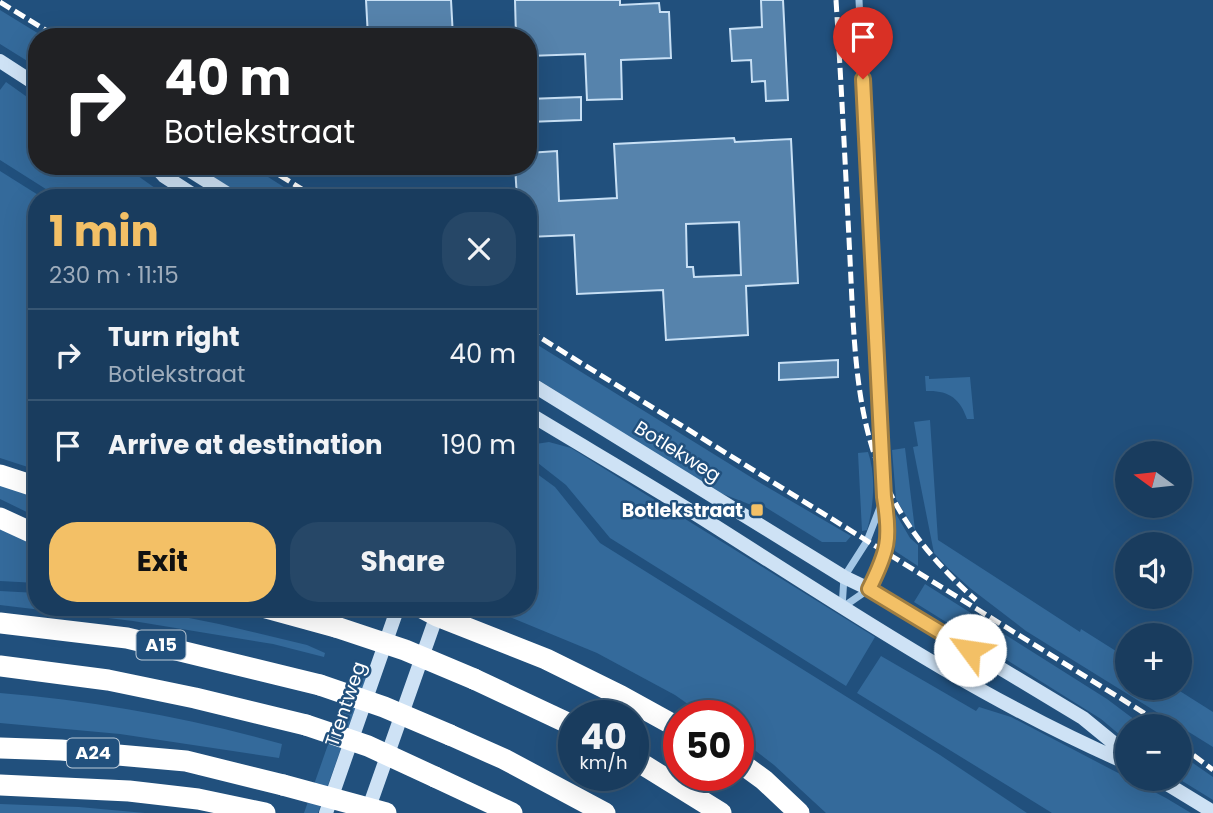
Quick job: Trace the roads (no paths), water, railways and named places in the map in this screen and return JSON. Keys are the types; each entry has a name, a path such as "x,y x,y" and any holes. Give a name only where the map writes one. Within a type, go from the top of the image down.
{"highway":[{"path":"0,475 28,484"},
{"path":"0,518 28,531"},
{"path":"296,616 405,650 474,678 558,718"},
{"path":"446,616 546,660 663,719"},
{"name":"A15","path":"0,623 127,638 320,685 450,734 505,759 605,813"},
{"name":"A15","path":"0,666 108,680 306,725 368,746 512,813"},
{"name":"A24","path":"0,748 61,750 186,761 386,813"},
{"path":"649,768 721,813"},
{"path":"754,773 799,813"},
{"path":"0,785 130,791 198,799 265,813"}],"main road":[{"path":"0,61 28,79"},
{"path":"163,175 184,189"},
{"path":"197,175 220,189"},
{"name":"Botlekweg","path":"537,388 844,577 869,589 1083,719 1115,744"},
{"path":"537,418 976,689 1069,738 1115,758"},
{"name":"Trentweg","path":"326,813 395,616"},
{"path":"367,813 430,616"},
{"path":"1179,791 1213,812"}],"street":[{"path":"842,608 869,589 884,559 890,529 884,497 859,0"},
{"path":"842,608 844,577 867,541 884,497"}],"railway":[{"path":"836,0 855,344 860,391 869,435 883,478 905,519 935,559 976,600"},
{"path":"0,2 42,28"},
{"path":"279,175 302,189"},
{"path":"537,336 1146,714"},
{"path":"1192,754 1213,770"}],"place":[{"name":"Botlekstraat","path":"757,510"}]}
